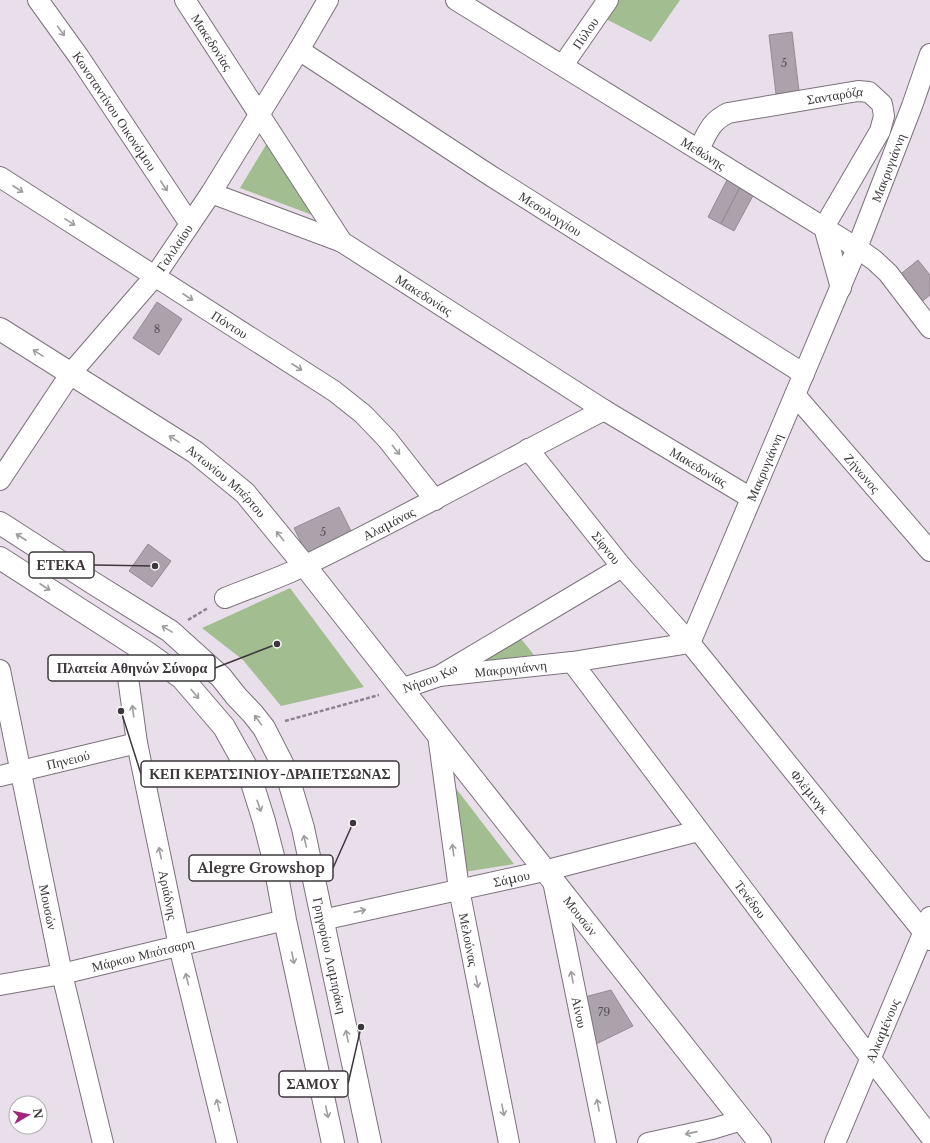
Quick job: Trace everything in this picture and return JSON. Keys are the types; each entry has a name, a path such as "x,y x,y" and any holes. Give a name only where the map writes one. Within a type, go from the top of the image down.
{"main road":[{"name":"Αντωνίου Μπέρτου","path":"0,329 195,452 245,493 305,566 401,689"},
{"name":"Γρηγορίου Λαμπράκη","path":"0,524 93,584 170,630 221,678 264,728 286,771 303,828 370,1143"},
{"path":"0,558 146,652 182,678 224,728 248,770 269,840 333,1143"},
{"name":"Μουσών","path":"401,689 760,1143"}],"street":[{"name":"Κωνσταντίνου Οικονόμου","path":"38,0 79,56 190,224"},
{"name":"Μακεδονίας","path":"185,0 342,242 604,410 751,498"},
{"name":"Γαλιλαίου","path":"0,480 71,373 155,276 211,193 328,0"},
{"name":"Μεθώνης","path":"456,0 857,248 874,260 888,273 930,328"},
{"name":"Πύλου","path":"563,65 608,0"},
{"name":"Μεσολογγίου","path":"299,50 488,174 804,374"},
{"name":"Μακρυγιάννη","path":"439,676 572,662 690,643 841,288 912,106 930,54"},
{"name":"Σανταρόζα","path":"699,149 712,124 728,113 858,91 869,92 882,104 884,116 880,131 824,227"},
{"name":"Πόντου","path":"0,177 334,391 363,414 387,439 435,500"},
{"path":"211,193 342,242"},
{"path":"824,227 841,288"},
{"name":"Ζήνωνος","path":"795,395 930,551"},
{"name":"Αλαμάνας","path":"225,598 305,566 435,500 528,449 604,410"},
{"name":"Σίφνου","path":"528,449 622,567 690,643"},
{"name":"Νήσου Κω","path":"401,689 439,676 622,567"},
{"name":"Φλέμινγκ","path":"690,643 928,930"},
{"name":"Αριάδνης","path":"146,652 127,670 137,743 179,946 227,1143"},
{"name":"Τενέδου","path":"572,662 870,1059 930,1136"},
{"name":"Μουσών","path":"0,670 62,974 103,1143"},
{"name":"Μελούνας","path":"438,735 459,889 509,1143"},
{"name":"Πηνειού","path":"0,776 137,743"},
{"name":"Σάμου","path":"322,920 459,889 549,876 698,831"},
{"name":"Αίνου","path":"549,876 606,1143"},
{"name":"Μάρκου Μπότσαρη","path":"0,985 62,974 285,920"},
{"name":"Αλκαμένους","path":"835,1143 870,1059 928,930"},
{"path":"648,1143 713,1136 742,1120"}],"path":[{"path":"170,630 225,598"},
{"name":"Νήσου Κω","path":"264,728 401,689"}],"green space":[{"path":"617,0 680,0 651,42 604,18"},
{"path":"269,140 315,216 240,188"},
{"path":"290,588 364,687 281,706 243,660 202,628"},
{"path":"518,635 534,655 468,663"},
{"path":"448,778 514,864 464,872"}],"building":[{"path":"792,32 799,91 776,94 769,35"},
{"path":"728,178 741,185 721,224 708,217"},
{"path":"741,185 755,192 734,231 721,224"},
{"path":"918,260 930,275 930,295 919,304 897,277"},
{"path":"157,302 182,319 159,355 133,338"},
{"path":"339,507 353,535 308,557 294,528"},
{"path":"148,544 171,561 152,587 129,571"},
{"path":"611,990 633,1026 592,1046 581,998"}],"place":[{"name":"ΕΤΕΚΑ","path":"155,566"},
{"name":"Πλατεία Αθηνών Σύνορα","path":"277,644"},
{"name":"ΚΕΠ ΚΕΡΑΤΣΙΝΙΟΥ-ΔΡΑΠΕΤΣΩΝΑΣ","path":"121,711"},
{"name":"Alegre Growshop","path":"353,823"},
{"name":"ΣΑΜΟΥ","path":"361,1027"}]}
